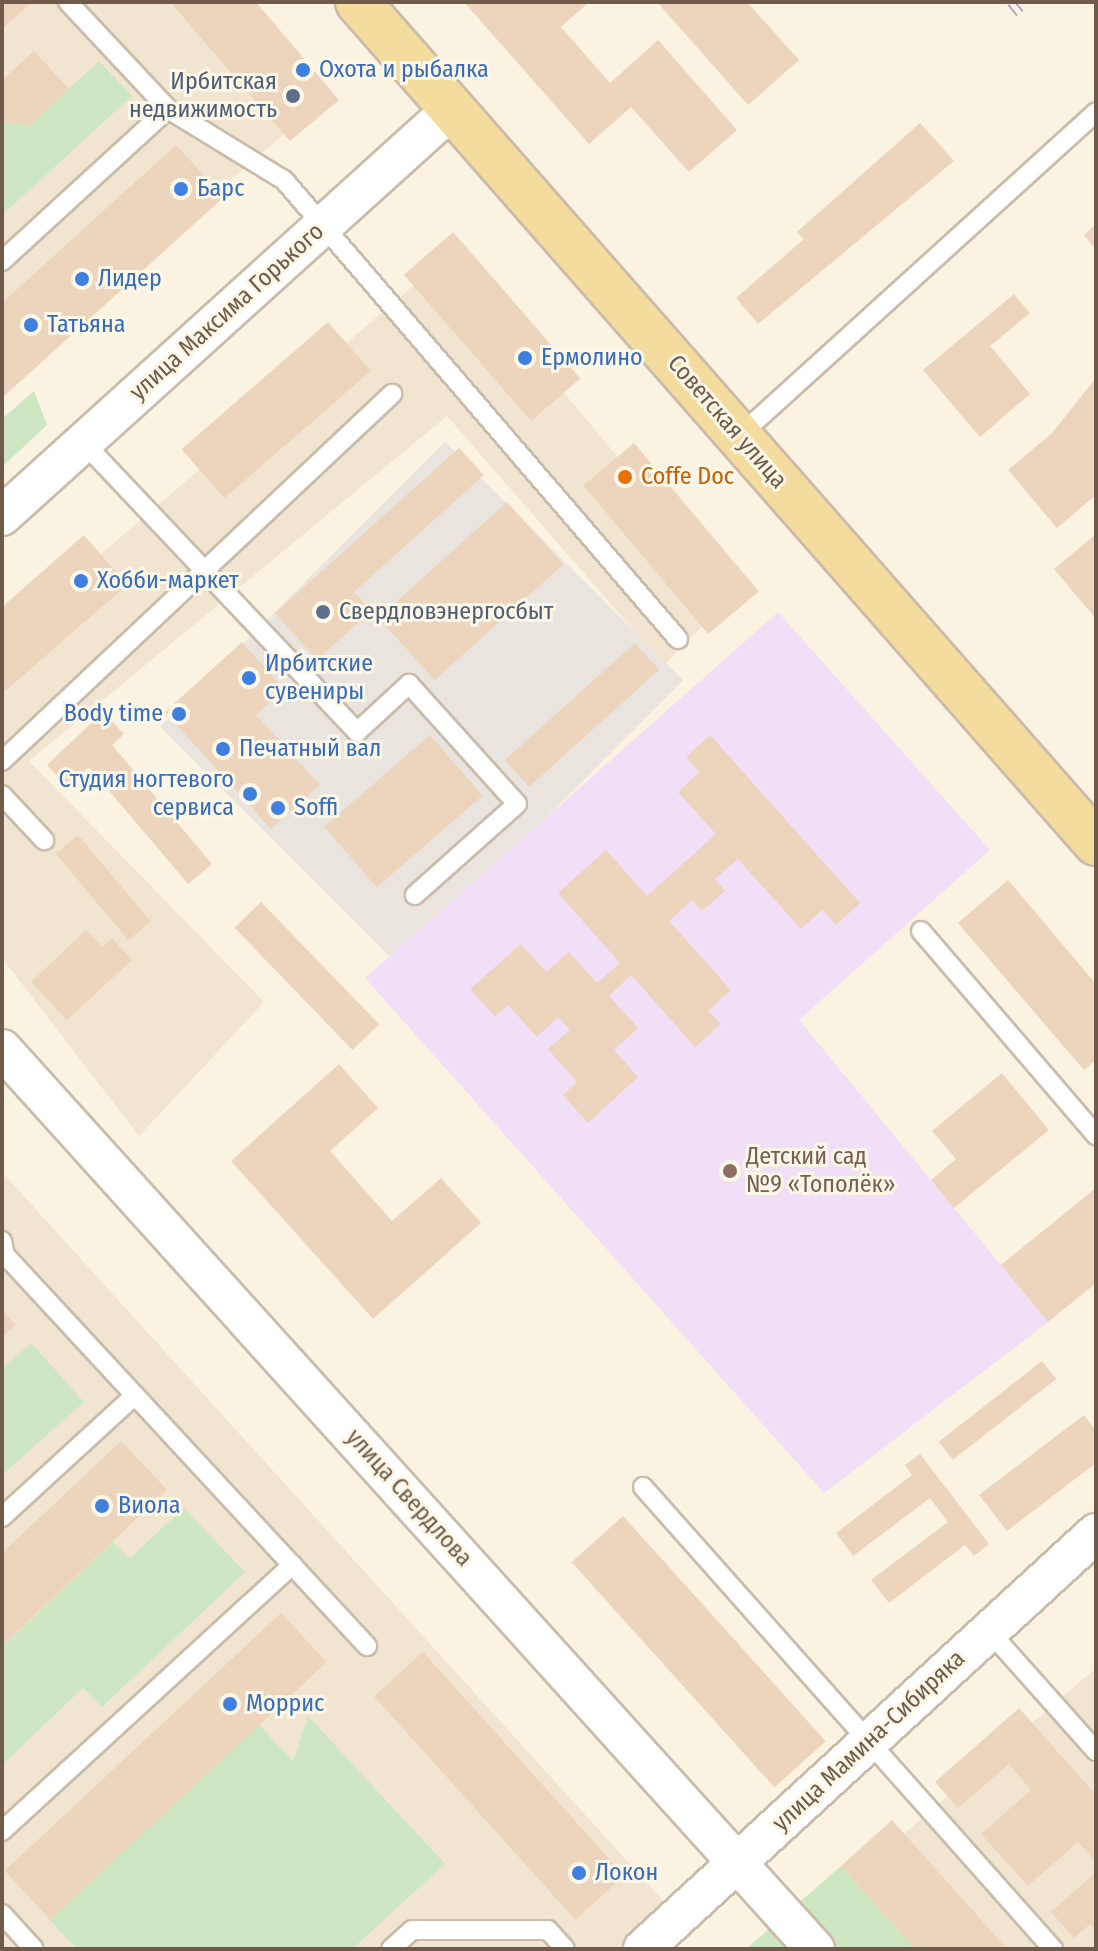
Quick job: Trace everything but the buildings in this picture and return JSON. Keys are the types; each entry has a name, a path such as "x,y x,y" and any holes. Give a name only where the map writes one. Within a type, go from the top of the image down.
{"main road":[{"name":"Советская улица","path":"358,2 1096,843"}],"street":[{"name":"улица Максима Горького","path":"2,516 452,109"},
{"name":"улица Свердлова","path":"2,1049 815,1949"},
{"name":"улица Мамина-Сибиряка","path":"643,1949 1096,1533"}],"lane":[{"path":"68,2 168,109 284,180 678,639"},
{"path":"2,261 168,109"},
{"path":"739,436 1096,112"},
{"path":"2,761 392,394"},
{"path":"83,442 357,732 409,684 517,804 415,895"},
{"path":"2,795 44,840"},
{"path":"921,931 1096,1135"},
{"path":"2,1241 5,1255 367,1646"},
{"path":"2,1517 135,1395"},
{"path":"643,1487 1053,1949"},
{"path":"2,1831 292,1565"},
{"path":"989,1631 1096,1751"},
{"path":"2,1914 34,1949"},
{"path":"391,1949 412,1930 548,1930 565,1949"}],"shaded area":[{"path":"2,2 247,2 327,97 2,376"},
{"path":"449,255 733,595 664,665 447,416 29,761 264,1002 139,1136 2,958 2,639"},
{"path":"445,442 683,680 398,965 160,727"},
{"name":"Детский сад №9 «Тополёк»","path":"778,612 990,850 799,1020 1048,1322 824,1493 365,978"},
{"path":"2,1172 667,1905 618,1949 2,1949"},
{"path":"1096,1668 1096,1949 940,1949 869,1864"}],"green space":[{"path":"99,61 132,96 2,215 2,122 30,125"},
{"path":"34,391 47,425 2,467 2,419"},
{"path":"31,1343 84,1402 2,1475 2,1369"},
{"path":"184,1508 245,1572 102,1707 83,1688 2,1765 2,1647 113,1542 130,1558"},
{"path":"308,1716 445,1864 352,1949 77,1949 47,1917 258,1724 293,1761"},
{"path":"841,1866 915,1949 746,1949"}],"railway":[{"path":"1011,2 1020,13"}],"place":[{"name":"Охота и рыбалка","path":"303,70"},
{"name":"Ирбитская недвижимость","path":"293,96"},
{"name":"Барс","path":"181,189"},
{"name":"Лидер","path":"82,279"},
{"name":"Татьяна","path":"31,325"},
{"name":"Ермолино","path":"525,358"},
{"name":"Coffe Doc","path":"625,477"},
{"name":"Хобби-маркет","path":"81,581"},
{"name":"Свердловэнергосбыт","path":"323,612"},
{"name":"Ирбитские сувениры","path":"249,678"},
{"name":"Body time","path":"179,714"},
{"name":"Печатный вал","path":"223,749"},
{"name":"Студия ногтевого сервиса","path":"250,794"},
{"name":"Soffi","path":"278,808"},
{"name":"Детский сад №9 «Тополёк»","path":"730,1171"},
{"name":"Виола","path":"102,1506"},
{"name":"Моррис","path":"230,1704"},
{"name":"Локон","path":"579,1873"}]}
